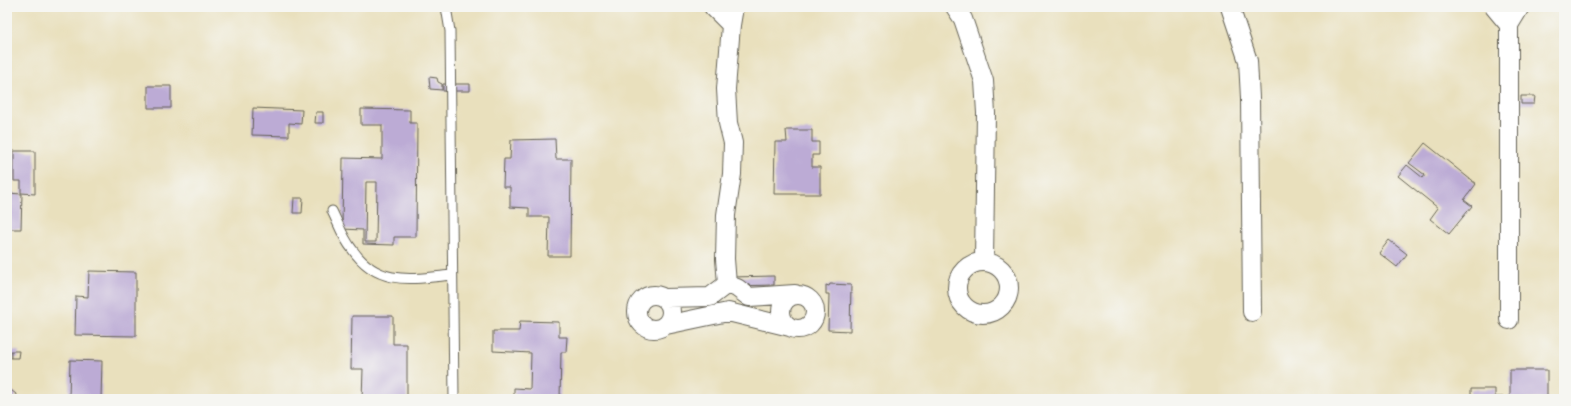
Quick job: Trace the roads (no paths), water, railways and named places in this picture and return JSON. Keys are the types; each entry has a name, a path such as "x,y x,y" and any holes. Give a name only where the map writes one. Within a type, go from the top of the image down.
{"street":[{"path":"713,7 731,25"},
{"path":"727,284 725,259 726,215 732,174 733,143 728,123 726,89 731,25 734,7"},
{"path":"955,7 963,19 984,81 986,113 984,261"},
{"path":"1230,7 1248,61 1250,98 1252,312"},
{"path":"1494,7 1509,25"},
{"path":"1508,320 1509,25 1520,7"},
{"path":"727,284 737,288 749,297 802,294 809,298 813,303 815,313 814,319 805,328 796,329 728,312 666,325 655,329 646,327 641,323 637,313 639,303 648,296 658,295 665,298 710,297 727,284"},
{"path":"790,327 782,318 781,307 786,298 796,294"},
{"path":"665,298 671,308 670,320 666,325"}],"lane":[{"path":"446,7 450,31 454,399"},
{"path":"332,210 352,249 370,269 387,276 412,280 452,275"}]}
